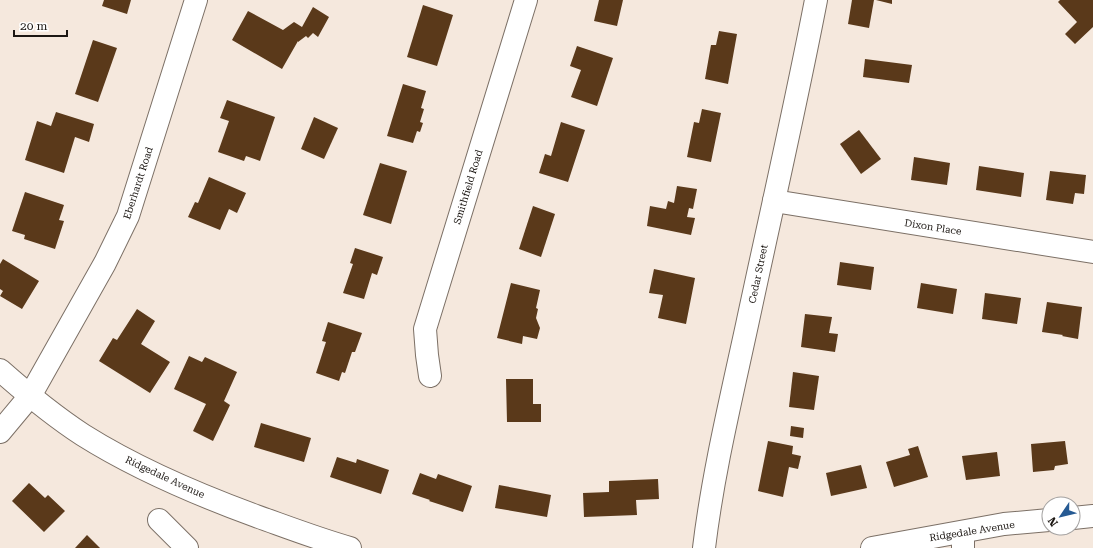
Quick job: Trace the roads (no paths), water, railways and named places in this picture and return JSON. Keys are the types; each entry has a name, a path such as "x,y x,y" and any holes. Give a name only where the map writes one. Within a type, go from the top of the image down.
{"street":[{"name":"Eberhardt Road","path":"0,432 30,396 105,263 128,216 196,0"},
{"name":"Smithfield Road","path":"430,376 426,355 425,329 526,0"},
{"name":"Cedar Street","path":"704,548 708,513 728,410 816,0"},
{"name":"Dixon Place","path":"774,201 1093,252"},
{"name":"Ridgedale Avenue","path":"0,370 30,396 83,434 129,461 172,483 320,540 350,548"},
{"path":"1081,517 1093,516"},
{"path":"159,520 187,548"},
{"name":"Ridgedale Avenue","path":"879,547 963,540 1004,524 1041,521"}]}
